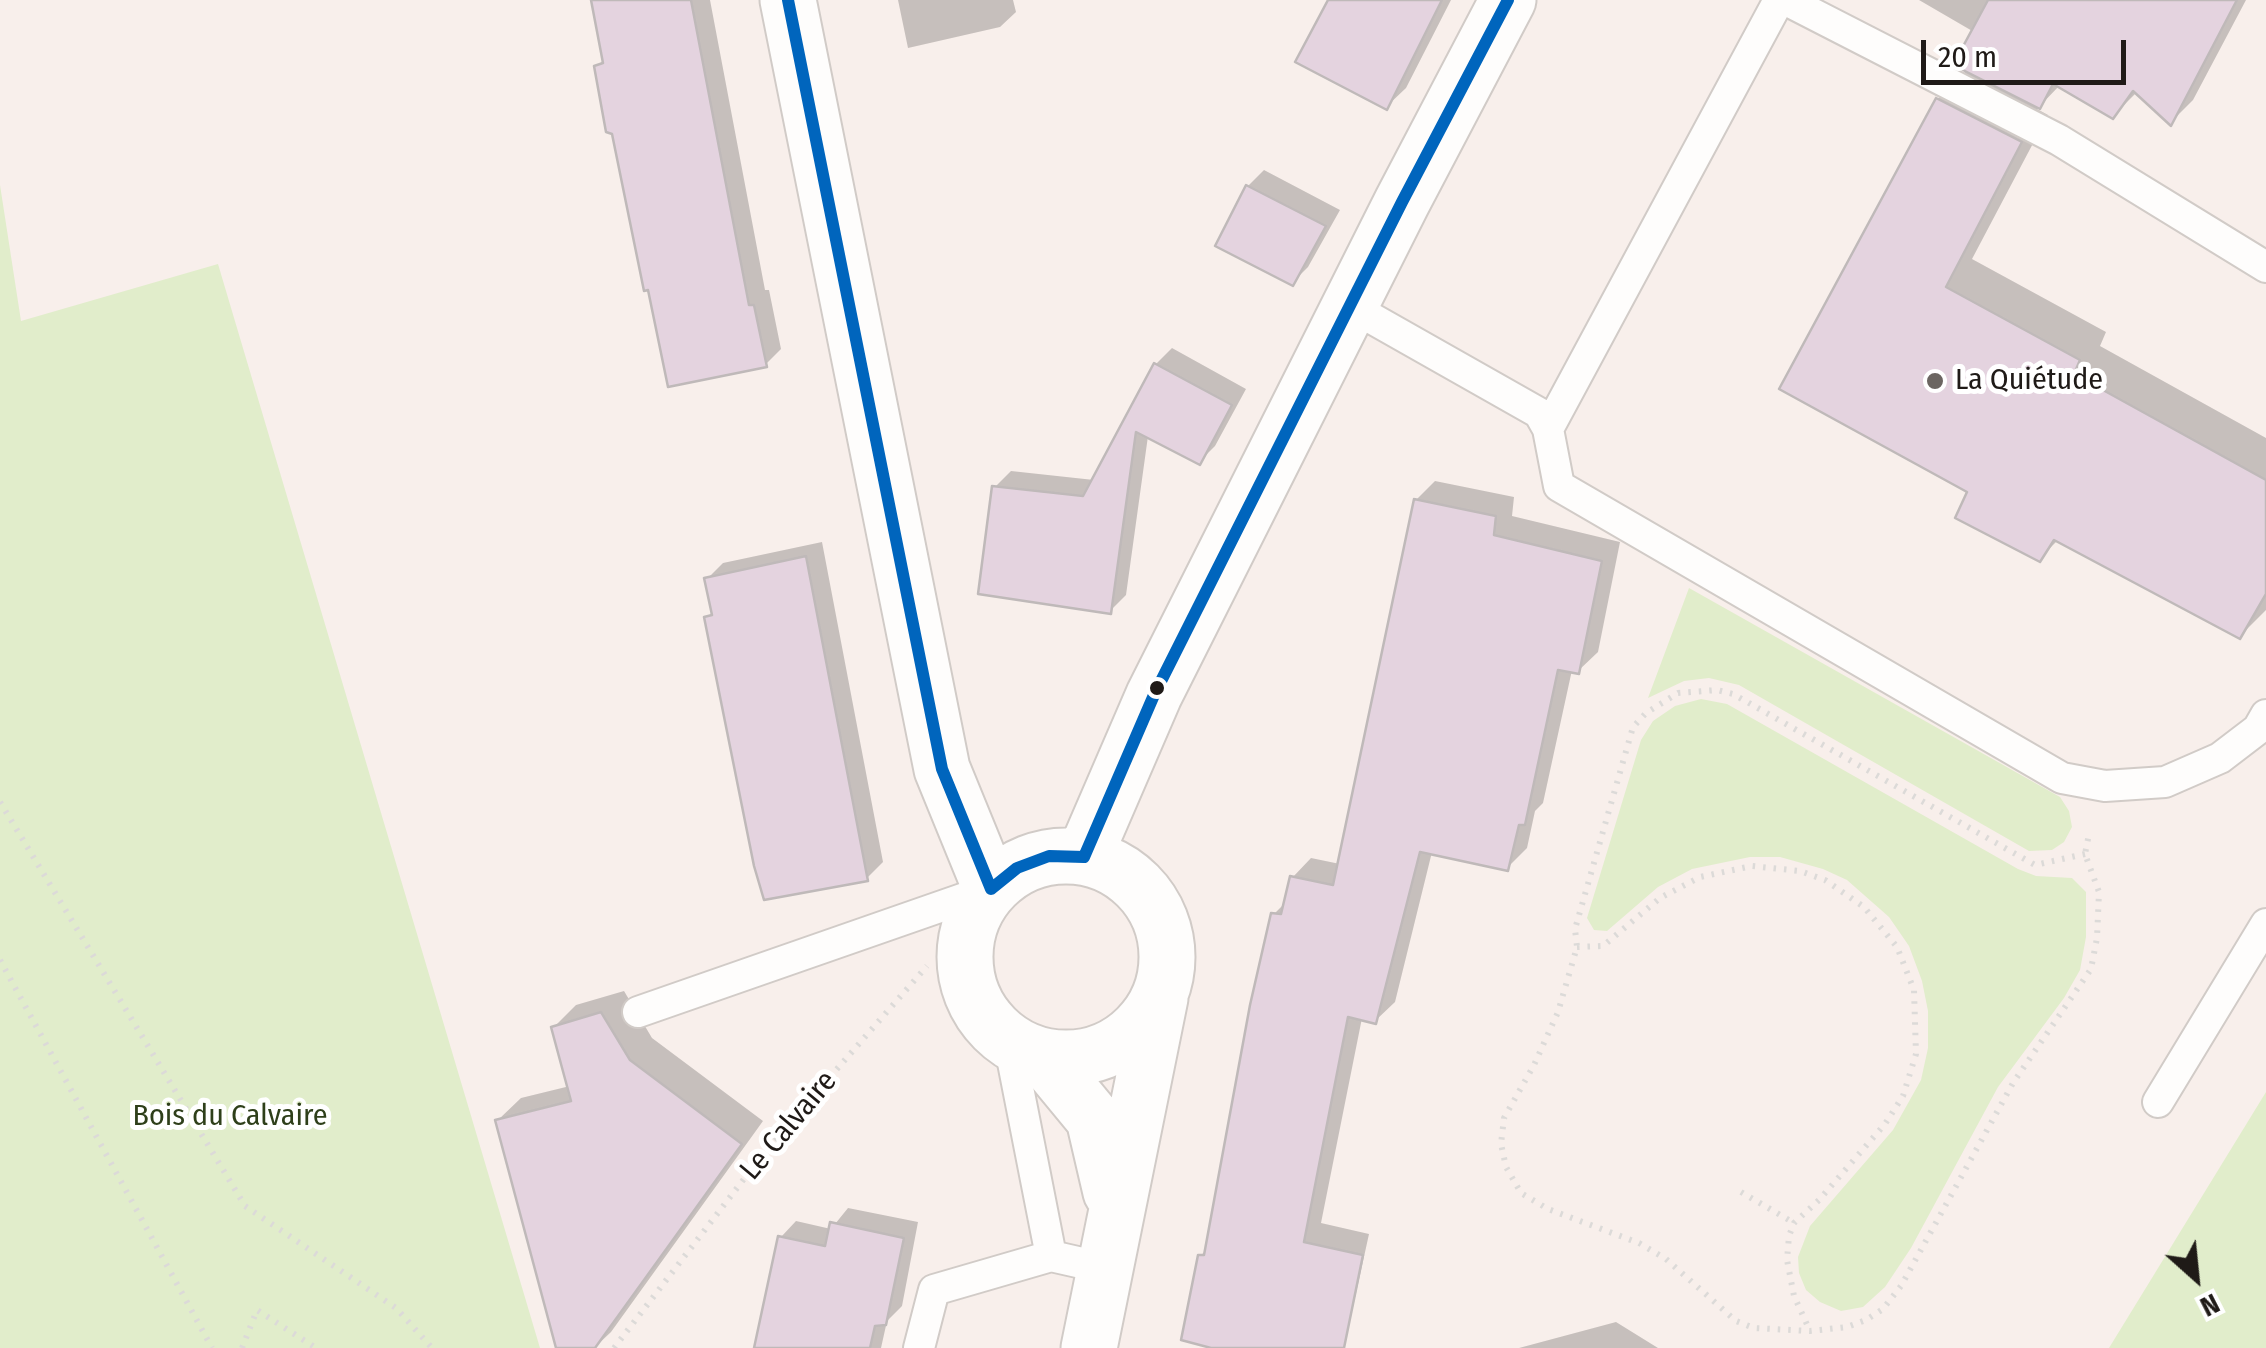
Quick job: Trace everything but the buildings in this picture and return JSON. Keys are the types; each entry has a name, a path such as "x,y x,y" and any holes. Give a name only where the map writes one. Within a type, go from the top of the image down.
{"street":[{"path":"788,0 942,769 983,901"},
{"path":"1084,857 1154,695 1508,0"},
{"path":"1090,1348 1168,960 1163,924 1146,892 1118,869 1084,857 1049,856 1017,868 983,901 964,947 967,983 983,1016 1025,1049 1094,1119 1115,1210"},
{"path":"1025,1049 1078,1059 1112,1048 1141,1026 1160,995"}],"lane":[{"path":"1548,429 1783,0 2059,140 2266,268"},
{"path":"1350,306 1539,413 1548,429 1559,486 2062,778 2105,786 2165,782 2220,758 2258,728 2266,715"},
{"path":"638,1012 983,901"},
{"path":"2158,1102 2266,924"},
{"path":"1025,1049 1051,1256"},
{"path":"919,1348 934,1290 1051,1256 1104,1268"}],"path":[{"path":"2085,854 2035,865 1733,694 1696,689 1678,693 1633,727 1575,929 1577,947 1558,1012 1504,1118 1501,1144 1506,1167 1521,1192 1548,1209 1609,1230 1666,1259 1736,1320 1754,1328 1810,1331 1847,1327 1884,1308 1914,1262 2013,1083 2091,969 2099,892 2085,854 2094,807 2105,786"},
{"path":"0,802 245,1206 396,1308 432,1348"},
{"path":"1577,947 1603,946 1660,898 1700,877 1752,866 1800,871 1825,880 1864,908 1897,947 1914,990 1916,1054 1903,1096 1885,1124 1794,1223 1787,1260 1794,1296 1810,1331"},
{"name":"Le Calvaire","path":"614,1348 767,1149 983,901"},
{"path":"0,960 212,1348"},
{"path":"1742,1192 1794,1223"},
{"path":"242,1348 257,1310 316,1348"}],"green space":[{"name":"Bois du Calvaire","path":"0,185 21,321 218,264 540,1348 0,1348"},
{"path":"1689,588 2060,797 2069,811 2072,827 2064,842 2052,850 2029,851 1739,685 1709,678 1684,681 1648,698"},
{"path":"1701,699 1727,704 2018,869 2036,876 2072,878 2086,892 2086,937 2080,970 1998,1087 1911,1248 1885,1287 1863,1307 1841,1311 1820,1302 1806,1290 1798,1257 1810,1226 1893,1130 1921,1080 1928,1048 1928,1011 1909,946 1889,917 1847,880 1823,869 1780,857 1750,857 1692,869 1658,887 1607,931 1594,930 1587,918 1641,740 1653,721 1675,706"},
{"path":"2266,1092 2266,1348 2109,1348"}],"transit line":[{"path":"788,0 942,769 991,889 1017,868 1049,856 1084,857 1154,695 1508,0"}],"place":[{"name":"La Quiétude","path":"1935,381"}]}
